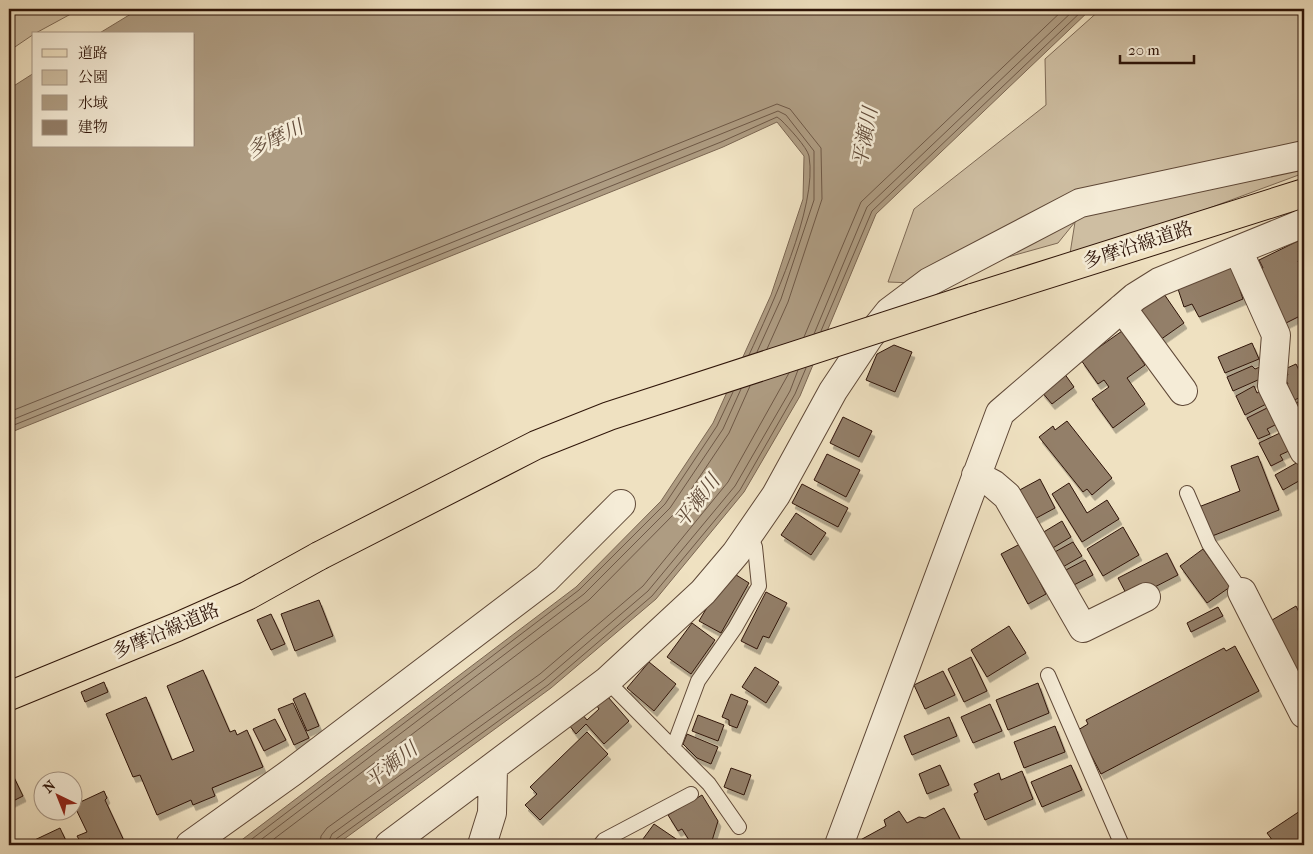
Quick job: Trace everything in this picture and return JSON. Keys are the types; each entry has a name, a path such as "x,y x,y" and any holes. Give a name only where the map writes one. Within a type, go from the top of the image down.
{"main road":[{"name":"多摩沿線道路","path":"9,696 177,628 247,596 319,556 536,445 609,416 1304,193"}],"street":[{"path":"389,845 494,768 607,681 703,592 736,553 776,495 833,391 869,337 889,312 929,282 1080,203 1304,155"},
{"path":"839,845 1000,413 1122,308 1159,282 1304,224"},
{"path":"1238,250 1276,335 1272,386 1304,451"},
{"path":"1122,308 1183,391"},
{"path":"976,475 993,484 1007,496 1083,628 1146,598"},
{"path":"190,845 292,772 546,578 621,504"},
{"path":"1242,592 1304,714"},
{"path":"482,845 492,813 494,768"}],"lane":[{"path":"1187,493 1209,544 1242,592"},
{"path":"673,748 698,681 736,628 759,586 754,548 749,533"},
{"path":"1048,675 1122,845"},
{"path":"607,681 709,784 739,826"},
{"path":"600,845 604,840 692,794"}],"green space":[{"path":"9,9 80,9 38,32 32,32 32,35 9,51"},
{"path":"1101,9 1304,9 1304,173 1069,260 1075,222 1058,243 915,283 888,282 914,209 1046,105 1045,59"}],"water":[{"path":"139,9 1091,9 876,214 800,396 744,492 656,599 551,688 336,845 235,845 576,587 661,501 713,423 771,295 803,199 804,156 777,122 723,147 9,433 9,89 32,74 32,148 195,148 195,32 101,32"}],"building":[{"path":"1298,241 1304,254 1304,258 1298,261 1304,274 1304,314 1284,324 1258,271 1263,268 1259,260"},
{"path":"1227,266 1232,267 1243,299 1199,317 1192,304 1184,307 1178,289 1181,284"},
{"path":"1164,294 1184,323 1160,340 1140,311"},
{"path":"1122,331 1145,365 1127,378 1145,404 1113,428 1092,399 1109,387 1104,380 1098,384 1081,360"},
{"path":"1252,343 1259,359 1225,373 1218,357"},
{"path":"894,345 912,352 895,392 866,380 877,354"},
{"path":"1296,364 1304,380 1304,395 1291,402 1284,386 1288,384 1284,377 1288,375 1285,369"},
{"path":"1252,366 1255,369 1262,366 1267,376 1233,391 1227,377"},
{"path":"1064,373 1074,387 1052,404 1041,391"},
{"path":"1254,386 1257,393 1263,390 1270,402 1245,415 1236,396"},
{"path":"1304,399 1304,426 1294,404"},
{"path":"1271,406 1279,423 1267,429 1270,434 1258,439 1247,418"},
{"path":"843,417 872,431 859,457 830,443"},
{"path":"1067,421 1112,478 1092,495 1087,489 1083,492 1039,437 1053,426 1055,430"},
{"path":"1282,432 1291,450 1280,455 1283,460 1271,466 1259,443"},
{"path":"827,454 860,470 846,497 814,480"},
{"path":"1258,456 1279,510 1207,538 1196,508 1240,491 1231,466"},
{"path":"1298,462 1304,473 1304,478 1283,490 1275,475"},
{"path":"1040,479 1055,508 1029,522 1014,493"},
{"path":"1069,483 1087,513 1107,500 1119,519 1082,542 1052,494"},
{"path":"802,484 848,508 838,527 792,503"},
{"path":"796,513 826,533 811,555 781,535"},
{"path":"1062,521 1071,537 1051,549 1042,533"},
{"path":"1123,527 1139,555 1103,576 1087,549"},
{"path":"1073,542 1082,556 1061,568 1053,553"},
{"path":"1020,544 1046,594 1028,604 1001,554"},
{"path":"1203,549 1230,587 1207,603 1180,566"},
{"path":"1167,553 1178,575 1147,591 1128,597 1118,578"},
{"path":"1085,560 1093,575 1072,586 1064,571"},
{"path":"733,573 749,583 721,633 699,621 715,594"},
{"path":"766,592 787,603 769,638 763,636 757,649 741,641"},
{"path":"319,600 333,636 295,651 281,614"},
{"path":"1296,606 1302,618 1304,617 1304,675 1298,679 1267,623"},
{"path":"1218,607 1223,616 1191,632 1187,623"},
{"path":"271,614 285,644 271,650 257,620"},
{"path":"692,623 715,640 691,674 667,657"},
{"path":"1009,626 1026,653 987,677 971,650"},
{"path":"1235,646 1259,691 1101,774 1078,730 1088,724 1086,720 1224,648 1226,651"},
{"path":"971,657 987,691 964,702 948,669"},
{"path":"649,662 676,684 654,711 627,688"},
{"path":"755,667 779,682 766,703 742,687"},
{"path":"203,670 230,732 235,730 237,735 247,730 263,767 212,788 215,796 193,805 191,800 157,815 140,775 133,777 106,714 146,697 172,760 194,751 167,686"},
{"path":"943,671 955,695 925,709 914,685"},
{"path":"104,682 108,692 85,702 81,692"},
{"path":"1038,683 1049,713 1008,730 996,700"},
{"path":"305,693 319,726 307,731 293,699"},
{"path":"731,694 748,701 737,728 729,725 729,720 722,717"},
{"path":"608,697 629,721 604,744 586,724 576,734 569,725 582,714 587,720 599,709 597,706"},
{"path":"293,703 309,738 294,745 278,709"},
{"path":"990,704 1002,731 973,743 961,717"},
{"path":"698,715 724,725 718,741 692,731"},
{"path":"949,717 957,736 912,755 904,736"},
{"path":"275,719 286,740 264,751 253,729"},
{"path":"1055,726 1065,752 1024,768 1014,742"},
{"path":"587,732 608,754 540,820 525,805 537,794 530,787"},
{"path":"687,734 718,747 711,764 697,758 683,744"},
{"path":"940,765 949,785 927,794 919,774"},
{"path":"1071,765 1082,790 1042,807 1031,782"},
{"path":"9,767 23,796 9,803"},
{"path":"731,768 751,775 744,795 724,787"},
{"path":"1022,771 1033,799 985,820 974,794 978,792 974,784 999,773 1001,780"},
{"path":"104,791 107,798 105,800 126,845 94,845 90,839 81,843 77,836 87,832 82,822 82,801"},
{"path":"702,795 718,821 711,844 689,840 682,829 678,831 668,815"},
{"path":"944,808 960,839 948,845 853,844 886,826 884,820 899,811 907,823 919,817 925,818"},
{"path":"1300,811 1304,814 1304,841 1298,845 1276,845 1267,833"},
{"path":"654,824 685,845 643,845 640,843"},
{"path":"60,828 68,845 24,845"}],"water label":[{"name":"平瀬川","path":"865,137"},
{"name":"多摩川","path":"275,139"},
{"name":"平瀬川","path":"697,501"},
{"name":"平瀬川","path":"391,765"}]}
